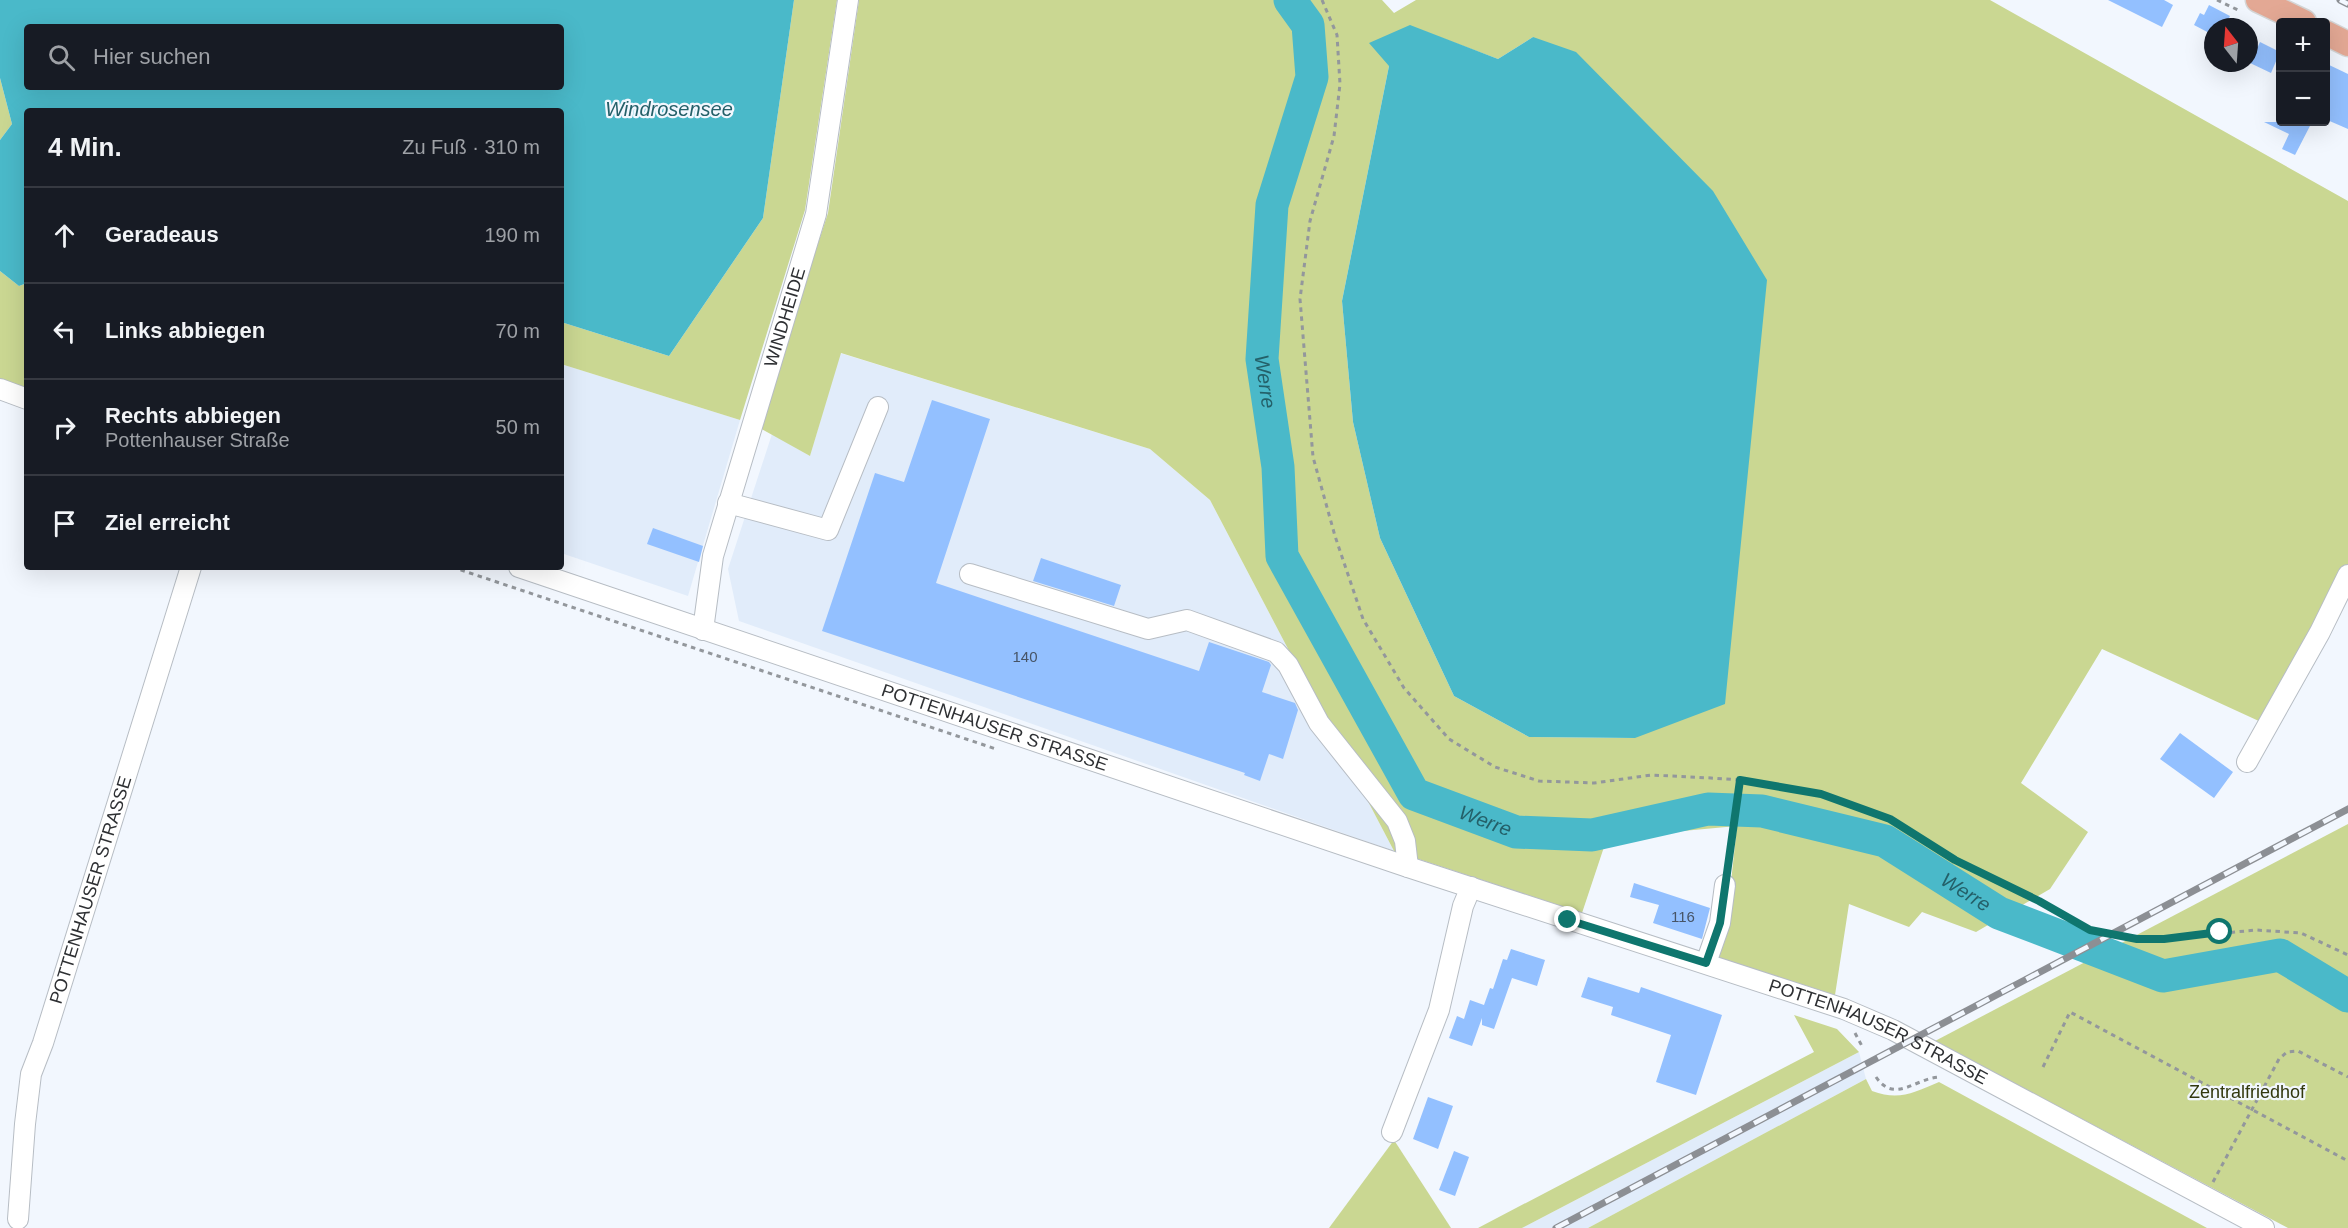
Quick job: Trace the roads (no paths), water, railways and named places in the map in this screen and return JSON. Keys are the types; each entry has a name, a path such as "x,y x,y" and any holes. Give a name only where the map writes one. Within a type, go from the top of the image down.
{"main road":[{"path":"2258,0 2296,18"},
{"path":"2330,35 2348,44"}],"street":[{"name":"WINDHEIDE","path":"703,630 713,556 816,214 848,0"},
{"path":"0,389 24,398"},
{"path":"729,503 828,530 878,407"},
{"name":"POTTENHAUSER STRASSE","path":"18,1219 31,1074 43,1043 190,570"},
{"name":"POTTENHAUSER STRASSE","path":"528,570 1408,867 1844,1009 1893,1030 2264,1228"},
{"path":"970,574 1148,629 1186,620 1276,652 1288,665 1319,723 1396,821 1405,841 1408,867"},
{"path":"2247,762 2320,632 2348,575"},
{"path":"1706,963 1720,923 1725,885"},
{"path":"1392,1132 1438,1010 1463,906 1471,887"}],"water":[{"name":"Windrosensee","path":"0,0 794,0 763,218 669,356 564,323 564,108 24,108 24,284 19,286 0,271 0,140 12,124 0,78"},
{"path":"1410,25 1498,59 1533,37 1576,52 1713,191 1767,280 1725,704 1635,738 1529,737 1454,696 1380,538 1353,422 1342,301 1389,66 1369,43"}],"waterway":[{"name":"Werre","path":"1290,0 1308,25 1312,77 1272,205 1262,359 1278,467 1282,556 1414,794 1516,832 1592,835 1708,809 1762,811 1885,841 1999,913 2163,976 2280,955 2348,996"}],"railway":[{"path":"2340,0 2348,4"},
{"path":"1556,1228 2348,809"}],"park label":[{"name":"Zentralfriedhof","path":"2247,1092"}]}
